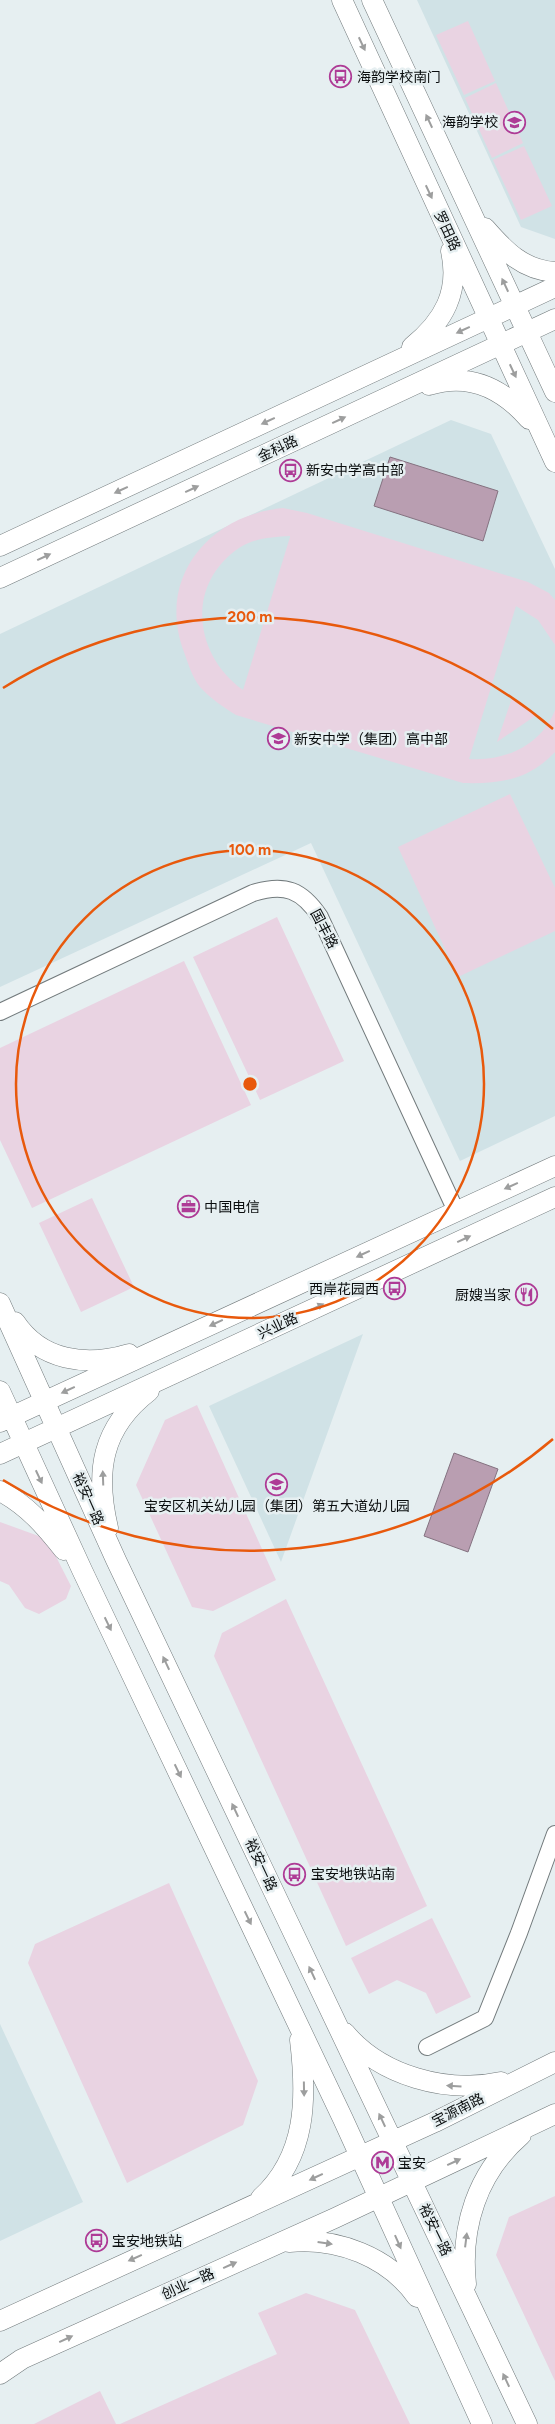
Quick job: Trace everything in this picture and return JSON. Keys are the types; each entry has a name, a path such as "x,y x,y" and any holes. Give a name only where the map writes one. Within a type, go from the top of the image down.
{"main road":[{"name":"罗田路","path":"342,0 444,225 555,462"},
{"path":"372,0 555,392"},
{"path":"470,210 509,254 530,267 555,272"},
{"path":"386,367 430,332 449,304 454,283 454,269 444,225"},
{"path":"0,546 555,288"},
{"name":"金科路","path":"0,578 555,319"},
{"path":"391,396 449,380 478,383 491,387 511,401 542,435"},
{"name":"兴业路","path":"6,1419 555,1166"},
{"name":"兴业路","path":"0,1454 555,1197"},
{"path":"0,1298 19,1328 33,1342 45,1351 61,1358 99,1360 122,1356 179,1340"},
{"name":"裕安一路","path":"0,1303 116,1560 527,2424"},
{"path":"116,1560 107,1520 103,1482 102,1462 106,1445 119,1421 141,1397 161,1382 193,1364"},
{"path":"0,1391 6,1419 23,1443 298,2023 482,2424"},
{"path":"0,1491 21,1503 41,1521 82,1570"},
{"path":"334,2018 353,2041 380,2062 424,2081 466,2086 520,2078"},
{"path":"253,2206 270,2189 284,2170 302,2127 304,2091 298,2023"},
{"name":"宝源南路","path":"360,2157 555,2062"},
{"path":"378,2197 548,2118"},
{"path":"472,2305 466,2284 464,2262 468,2226 476,2198 498,2159 512,2143 548,2118"},
{"path":"0,2321 26,2307 360,2157"},
{"name":"创业一路","path":"0,2374 22,2359 378,2197"},
{"path":"277,2244 317,2242 337,2245 372,2258 400,2278 413,2291 432,2318"},
{"path":"0,2314 26,2307"},
{"path":"0,2366 22,2359"}],"street":[{"name":"国丰路","path":"0,1012 253,893 273,888 300,894 310,903 320,917 456,1211"},
{"path":"427,2047 485,2018 519,1933 555,1834"}],"shaded area":[{"name":"海韵学校","path":"417,0 555,0 555,239 521,227"},
{"path":"468,21 495,81 464,95 436,35"},
{"path":"496,83 523,143 492,158 465,98"},
{"path":"524,146 552,206 521,220 493,160"},
{"name":"新安中学（集团）高中部","path":"451,420 491,434 555,569 555,1116 460,1161 311,843 0,987 0,634"},
{"path":"390,457 498,491 483,541 374,506"},
{"path":"283,508 307,513 528,582 549,593 555,600 555,645 538,620 516,606 469,759 495,758 520,749 541,733 555,710 555,752 535,769 513,778 489,783 463,783 236,715 212,699 197,683 187,661 177,625 177,599 184,576 195,555 212,537 232,523 256,513","holes":["290,536 243,690 227,675 214,658 206,639 202,620 204,600 210,581 222,563 239,548 263,539"]},
{"path":"512,698 526,706 535,716 497,742"},
{"path":"510,794 555,888 555,931 458,977 398,847"},
{"path":"277,917 344,1061 260,1100 193,957"},
{"path":"184,961 251,1105 32,1208 0,1140 0,1048"},
{"path":"92,1198 134,1287 81,1312 39,1223"},
{"name":"宝安区机关幼儿园（集团）第五大道幼儿园","path":"363,1334 281,1562 209,1406"},
{"path":"197,1405 276,1580 213,1611 192,1607 136,1485 165,1420"},
{"path":"454,1453 498,1469 468,1552 424,1536"},
{"path":"0,1522 47,1539 71,1586 66,1599 39,1614 25,1608 9,1585 0,1581"},
{"path":"286,1599 427,1906 346,1946 214,1656 222,1633"},
{"path":"169,1883 258,2081 243,2125 127,2183 28,1963 35,1944"},
{"path":"432,1918 471,1997 436,2014 426,1993 397,1980 369,1994 351,1958"},
{"path":"0,2024 83,2202 0,2241"},
{"path":"555,2196 555,2381 496,2255 509,2217"},
{"path":"306,2293 355,2310 410,2424 120,2424 277,2354 258,2313"},
{"path":"100,2391 116,2424 34,2424"}],"place":[{"name":"海韵学校南门","path":"341,77"},
{"name":"海韵学校","path":"514,122"},
{"name":"新安中学高中部","path":"290,470"},
{"name":"新安中学（集团）高中部","path":"278,739"},
{"name":"中国电信","path":"188,1207"},
{"name":"西岸花园西","path":"395,1289"},
{"name":"厨嫂当家","path":"527,1295"},
{"name":"宝安区机关幼儿园（集团）第五大道幼儿园","path":"277,1484"},
{"name":"宝安地铁站南","path":"295,1874"},
{"name":"宝安","path":"382,2163"},
{"name":"宝安地铁站","path":"96,2241"}]}
